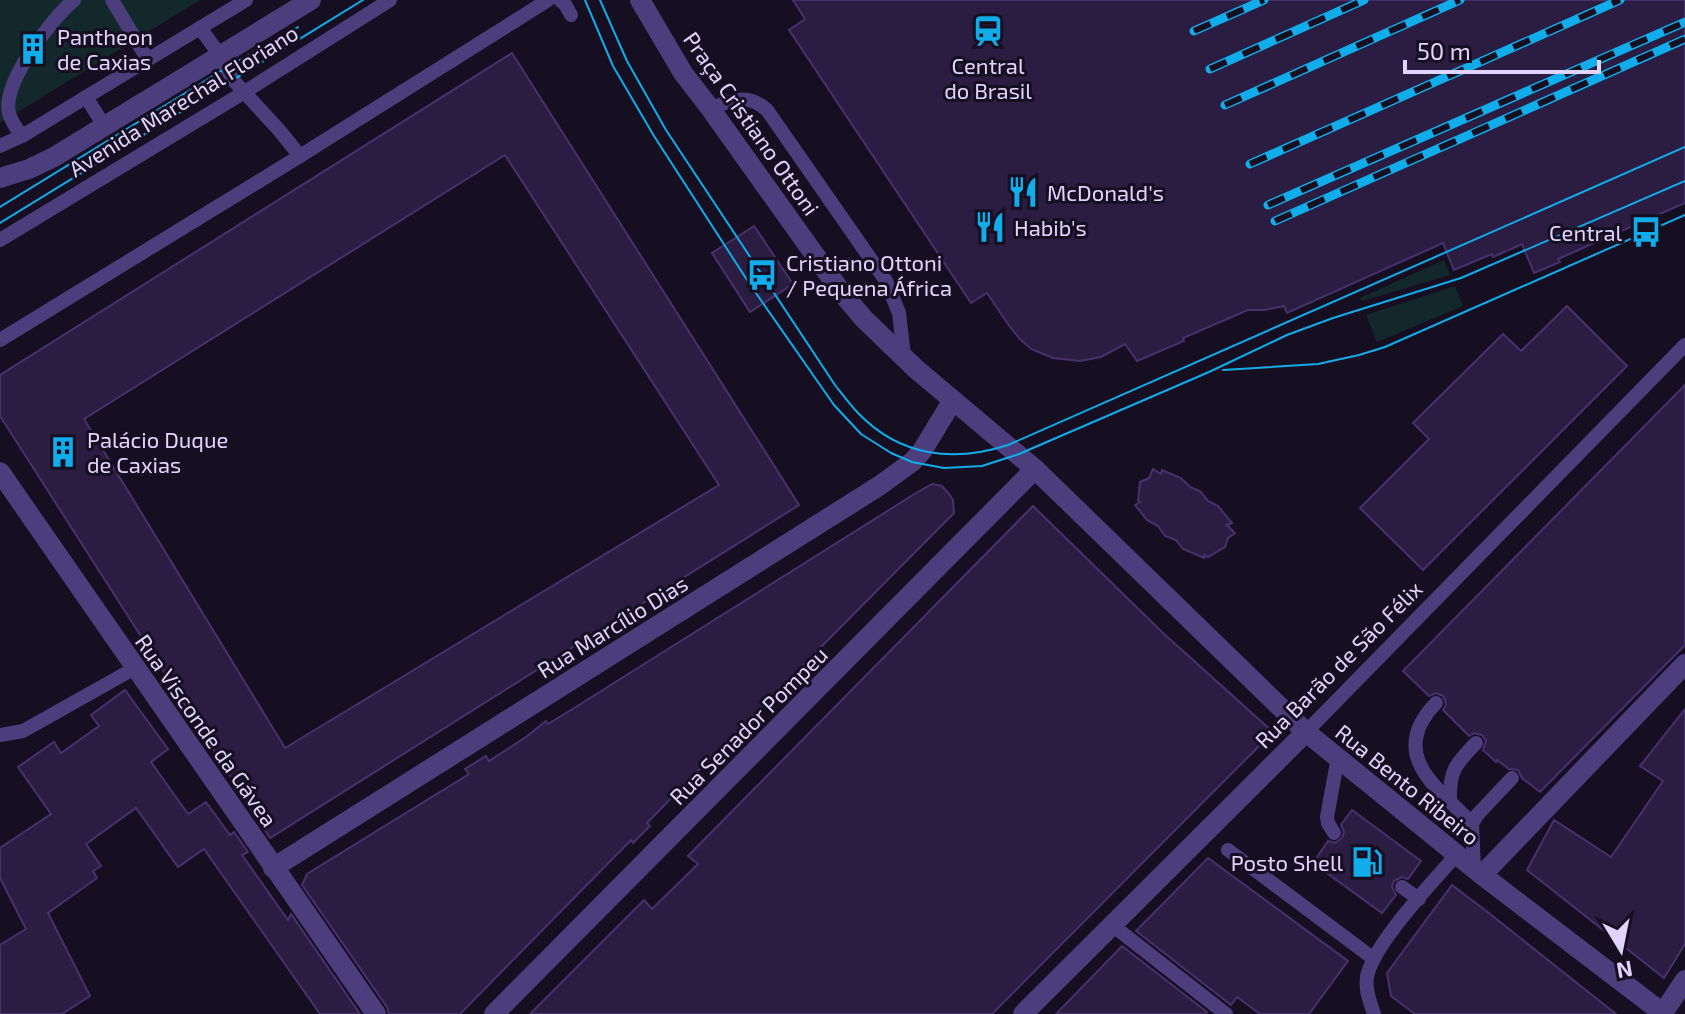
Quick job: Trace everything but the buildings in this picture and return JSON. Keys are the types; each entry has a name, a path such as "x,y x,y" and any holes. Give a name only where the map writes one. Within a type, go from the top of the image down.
{"street":[{"name":"Avenida Marechal Floriano","path":"0,178 47,161 311,0"},
{"name":"Praça Cristiano Ottoni","path":"640,0 683,73 842,293 864,319 904,356 1035,469"},
{"name":"Rua Marcílio Dias","path":"273,868 879,486 922,451 953,400"},
{"name":"Rua Bento Ribeiro","path":"1035,469 1306,732 1478,872 1663,1014"},
{"name":"Rua Senador Pompeu","path":"494,1014 1035,469"},
{"name":"Rua Visconde da Gávea","path":"0,472 376,1014"},
{"path":"1478,872 1685,664"},
{"name":"Rua Barão de São Félix","path":"1023,1014 1306,732"},
{"path":"1663,1014 1685,980"}],"lane":[{"path":"22,136 9,113 10,95 38,39 74,0"},
{"path":"112,0 148,60"},
{"path":"0,146 22,136 246,0"},
{"name":"Avenida Marechal Floriano","path":"0,240 390,0"},
{"path":"0,340 548,0"},
{"path":"560,0 571,15"},
{"path":"200,28 243,93 300,156"},
{"path":"86,97 105,127"},
{"path":"710,108 745,99 757,102 767,110 886,281 899,313 904,356"},
{"name":"Rua Barão de São Félix","path":"1306,732 1685,345"},
{"path":"0,735 23,731 135,668"},
{"path":"1436,703 1416,729 1416,752 1420,766 1428,777 1472,823 1478,872"},
{"path":"1450,801 1453,769 1476,743"},
{"path":"1334,833 1327,817 1338,757"},
{"path":"1472,823 1512,778"},
{"path":"1228,850 1374,959"},
{"path":"1374,1014 1366,988 1369,968 1389,936 1457,854"},
{"path":"1402,887 1419,899"},
{"path":"1112,925 1226,1014"}],"green space":[{"path":"0,0 200,0 0,123"},
{"path":"1444,260 1450,275 1362,301 1360,298"},
{"path":"1455,286 1463,306 1377,342 1366,315"}],"tram line":[{"path":"0,223 363,0"},
{"path":"585,0 613,66 654,136 749,283 834,405 861,434 891,453 912,462 944,468 982,466 1019,454 1287,335 1461,278 1685,181"},
{"path":"600,0 627,61 666,130 835,385 875,428 892,439 928,452 967,454 1008,445 1685,147"},
{"path":"0,207 298,27"},
{"path":"1223,370 1318,364 1385,347 1685,215"}],"railway":[{"path":"1194,31 1264,0"},
{"path":"1210,69 1364,0"},
{"path":"1225,105 1460,0"},
{"path":"1250,164 1620,0"},
{"path":"1268,205 1685,22"},
{"path":"1275,221 1685,39"}],"place":[{"name":"Central do Brasil","path":"988,31"},
{"name":"Pantheon de Caxias","path":"33,49"},
{"name":"McDonald's","path":"1023,192"},
{"name":"Habib's","path":"990,227"},
{"name":"Central","path":"1646,232"},
{"name":"Cristiano Ottoni / Pequena África","path":"762,275"},
{"name":"Palácio Duque de Caxias","path":"63,452"},
{"name":"Posto Shell","path":"1367,862"}]}
